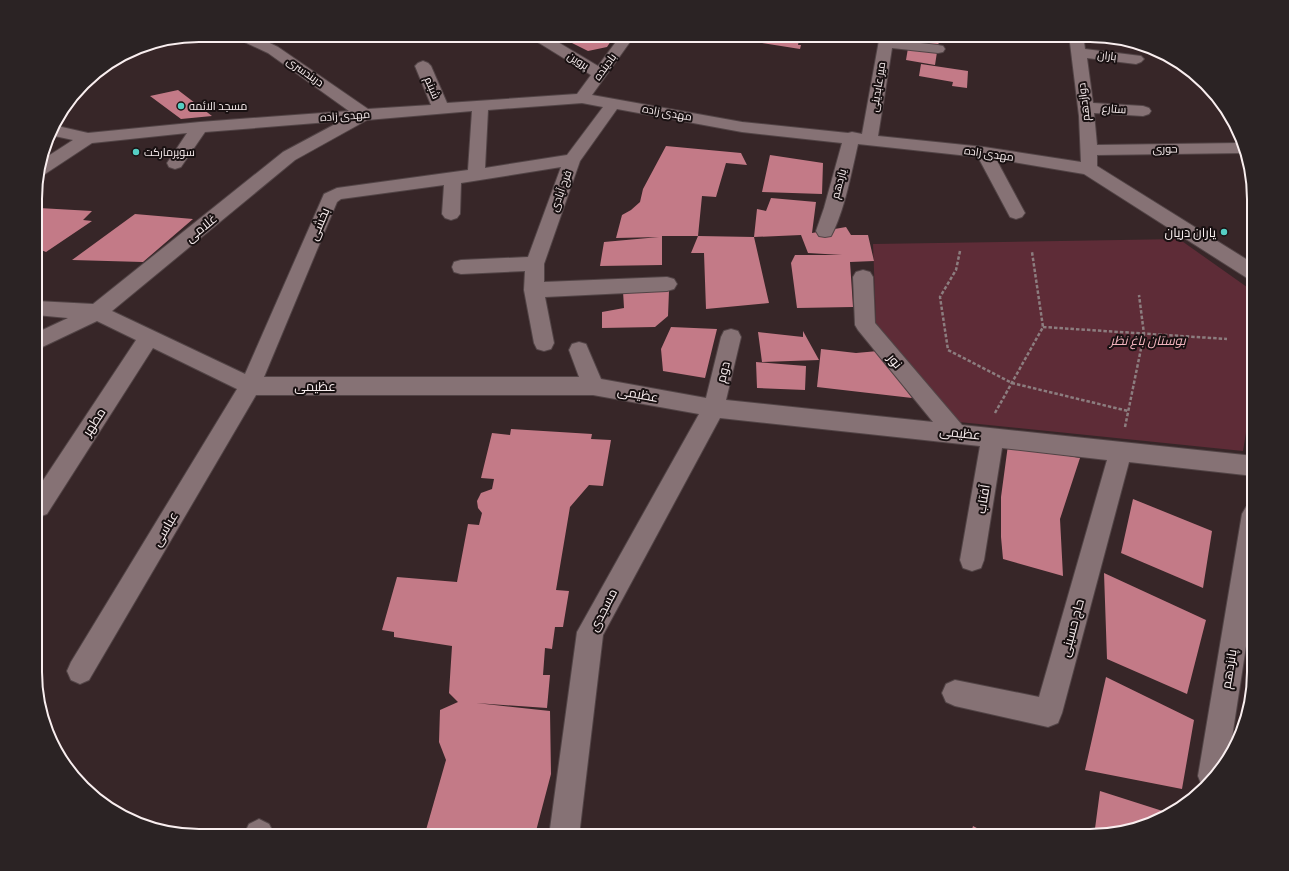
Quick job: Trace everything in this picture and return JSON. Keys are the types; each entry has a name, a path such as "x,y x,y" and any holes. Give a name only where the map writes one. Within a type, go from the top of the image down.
{"street":[{"name":"دربندسری","path":"256,42 273,50 366,115"},
{"name":"پروین","path":"547,42 600,74"},
{"name":"بادینده","path":"582,98 623,42"},
{"name":"میر عابدینی","path":"869,140 885,42"},
{"path":"902,42 938,49"},
{"name":"دوازدهم","path":"1077,42 1090,150 1089,169"},
{"name":"باران","path":"1078,53 1136,59"},
{"name":"شبنم","path":"422,66 441,109"},
{"name":"مهدی زاده","path":"57,131 88,138 200,127 582,98 742,127 852,137 984,152 1089,169 1247,269"},
{"name":"فرح آبادی","path":"544,343 534,290 535,264 572,160 613,104"},
{"path":"476,175 480,106"},
{"name":"ستارع","path":"1085,107 1143,111"},
{"name":"غلامی","path":"42,339 97,312 289,156 366,115"},
{"path":"176,163 200,127"},
{"name":"یازدهم","path":"824,231 833,208 852,137"},
{"path":"46,166 88,138"},
{"name":"حوری","path":"1090,150 1239,148"},
{"path":"984,152 1016,213"},
{"name":"بخشی","path":"250,386 330,198 337,194 572,160"},
{"path":"451,214 453,178"},
{"path":"461,267 535,264"},
{"name":"نور","path":"863,277 865,325 955,433"},
{"path":"534,290 667,284"},
{"name":"عظیمی","path":"42,308 97,312 250,386 593,386 714,408 987,436 1247,465"},
{"name":"مطهر","path":"42,502 149,337"},
{"name":"دوم","path":"714,408 732,337"},
{"path":"579,350 593,386"},
{"name":"عباسی","path":"80,671 250,386"},
{"name":"مسجدی","path":"565,829 590,632 714,408"},
{"name":"آفتاب","path":"972,560 987,436"},
{"name":"حاج حسینی","path":"955,693 1048,713 1121,451"},
{"name":"پانزدهم","path":"1213,768 1247,558"}],"path":[{"path":"960,251 956,270 940,297 948,350 1012,383 1128,411"},
{"path":"987,436 1012,383 1043,327 1032,252"},
{"path":"1121,451 1144,334 1139,295"},
{"path":"1043,327 1227,339"}],"green space":[{"name":"بوستان باغ نظر","path":"1179,239 1247,287 1247,427 1243,451 959,422 876,323 873,244"}],"building":[{"path":"570,42 610,42 607,47 588,51"},
{"path":"799,42 798,45 801,45 800,49 762,43"},
{"path":"909,42 939,42 938,49 909,45"},
{"path":"908,48 937,52 935,65 906,60"},
{"path":"921,64 968,71 967,88 952,86 953,82 919,76"},
{"name":"مسجد الائمه","path":"178,90 212,116 181,119 150,96"},
{"path":"666,146 741,153 747,165 726,163 716,197 702,196 698,236 662,236 662,265 600,266 604,242 659,237 616,238 622,215 631,210 640,202 643,189"},
{"path":"770,155 823,163 822,194 762,192"},
{"path":"771,198 816,202 812,233 846,227 851,235 868,235 874,261 850,262 853,307 797,308 791,263 795,255 842,255 808,253 801,235 754,237 757,209 766,211"},
{"path":"42,208 92,211 83,220 92,221 46,252 42,250"},
{"path":"135,214 193,219 143,262 72,260"},
{"path":"698,236 754,237 769,303 706,309 704,253 691,253"},
{"path":"623,291 669,291 668,316 655,327 602,328 602,312 624,308"},
{"path":"671,327 717,329 705,378 663,371 661,349"},
{"path":"803,331 819,360 762,362 758,332 803,337"},
{"path":"821,349 856,353 878,351 912,398 817,387"},
{"path":"756,362 806,366 805,390 757,388"},
{"path":"511,429 592,434 591,439 611,440 603,486 589,485 570,507 556,590 569,591 563,627 555,627 552,649 545,648 543,675 550,675 547,708 476,703 550,711 551,774 537,829 426,829 446,760 439,742 440,710 458,702 449,693 452,646 394,637 394,632 382,630 397,577 457,582 468,524 479,525 482,513 478,508 477,501 481,493 492,489 494,479 481,478 492,433 510,435"},
{"path":"1008,445 1080,458 1060,519 1063,576 1003,559 1001,537 1001,497"},
{"path":"1133,499 1212,531 1203,588 1121,553"},
{"path":"1104,573 1206,620 1187,694 1107,659"},
{"path":"1106,677 1194,720 1182,789 1085,770"},
{"path":"1100,791 1163,811 1130,824 1095,829"}],"place":[{"name":"مسجد الائمه","path":"181,106"},
{"name":"سوپرمارکت","path":"136,152"},
{"name":"یاران دریان","path":"1224,232"}]}
